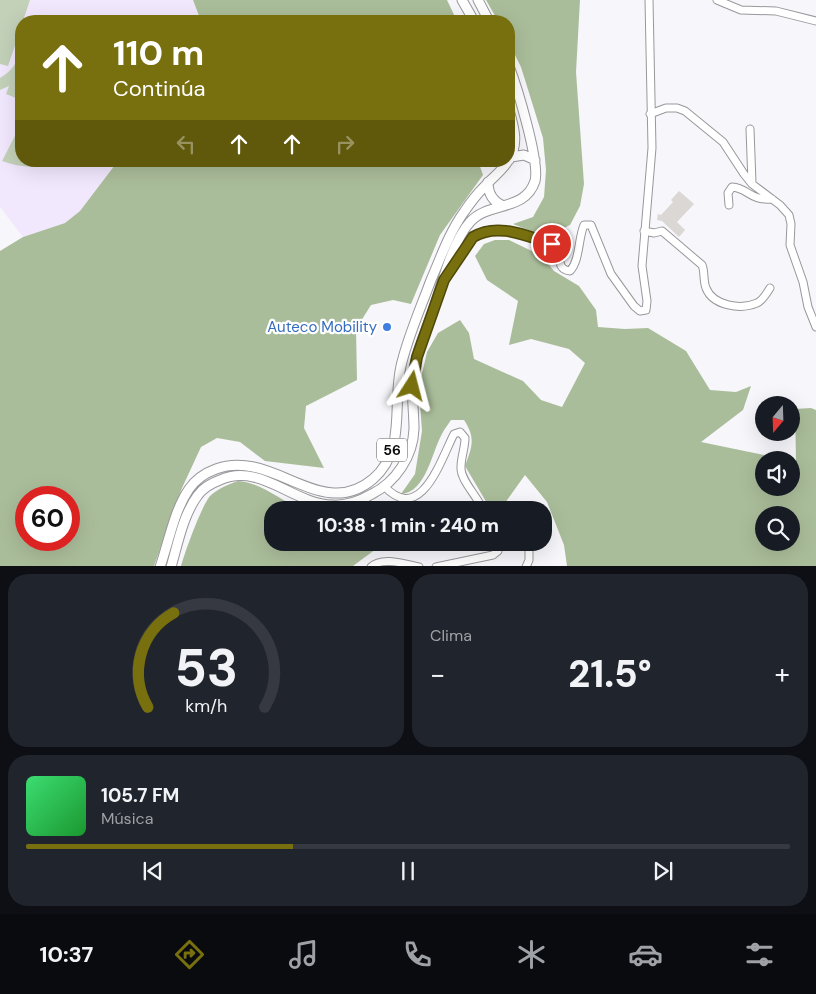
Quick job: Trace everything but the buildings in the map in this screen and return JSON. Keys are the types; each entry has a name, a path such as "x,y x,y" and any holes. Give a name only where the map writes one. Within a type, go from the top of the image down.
{"main road":[{"path":"462,0 471,15"},
{"path":"478,0 486,15"},
{"name":"56","path":"171,566 188,514 198,494 210,484 238,475 267,481 312,501 332,505 350,504 374,494 394,477 408,454 414,430 412,386 414,367 460,237 470,223 484,212 517,203 529,194 535,180 535,160 515,88"},
{"path":"515,158 524,155 535,160"},
{"name":"56","path":"160,566 177,516 188,491 195,481 208,472 229,465 249,465 264,468 310,488 332,493 360,487 371,481 382,471 388,463 396,439 398,380 402,362 444,248 469,204 504,167"},
{"path":"488,182 490,195 504,206"}],"street":[{"path":"444,280 473,237 490,230 506,230 552,244 559,251 562,268 570,271 574,266 580,233 584,225 591,225 612,274 634,306 643,311 646,310 647,301 642,266 652,148 650,114 650,0"},
{"path":"717,0 741,10 776,11 815,22"},
{"path":"650,114 672,108 685,111 724,142 752,184 780,205 788,215 791,224 790,245 803,282 808,307 816,327"},
{"path":"750,129 752,184"},
{"path":"729,205 728,193 732,187 740,188 756,198 772,199"},
{"path":"644,231 654,233 662,231 702,265 705,271 705,287 710,294 723,304 743,306 759,302 770,288"},
{"path":"384,486 402,498 417,496 437,471 454,434 460,432 464,436 465,442 460,467 479,501"},
{"path":"436,566 493,555 498,551"},
{"path":"526,566 529,560 530,551"},
{"path":"371,566 375,563 389,561 419,566"}],"shaded area":[{"path":"0,0 193,0 199,15 15,15 15,167 113,167 80,211 65,223 23,237 0,207"}],"green space":[{"path":"0,0 30,0 25,15 15,15 15,46 8,66 0,64"},
{"path":"193,0 447,0 454,15 199,15"},
{"path":"486,0 580,0 576,72 584,184 580,206 570,225 546,237 513,224 533,217 544,197 546,170 543,138 521,67 515,55 515,15 495,15"},
{"path":"15,63 15,98 6,94 9,86 0,90 0,78"},
{"path":"15,136 15,164 2,161"},
{"path":"113,167 480,167 483,175 440,235 411,304 393,300 371,305 356,329 357,380 306,406 304,428 324,468 265,461 240,442 217,438 201,447 182,488 154,566 0,566 0,251 23,237 65,223 80,211"},
{"path":"495,240 509,240 542,256 554,271 579,286 596,310 598,327 648,328 686,351 710,390 736,392 751,386 743,410 701,442 755,453 755,496 800,496 800,451 796,451 796,441 800,441 800,409 811,408 816,410 816,566 567,566 564,545 552,515 552,501 546,501 525,475 506,501 486,501 465,466 472,443 468,426 464,420 451,420 438,441 427,470 417,487 410,492 401,494 415,474 422,431 421,378 427,352 438,333 460,320 469,333 474,359 523,381 541,400 562,407 585,363 569,349 531,339 509,345 518,301 487,280 475,256 484,244"},
{"path":"238,481 247,482 263,488 285,501 264,501 264,551 373,551 353,566 181,566 206,502 210,496 227,485"}],"place":[{"name":"Auteco Mobility","path":"387,327"}],"route":[{"path":"412,386 417,357 444,280 473,237 490,230 506,230 552,244"}]}
